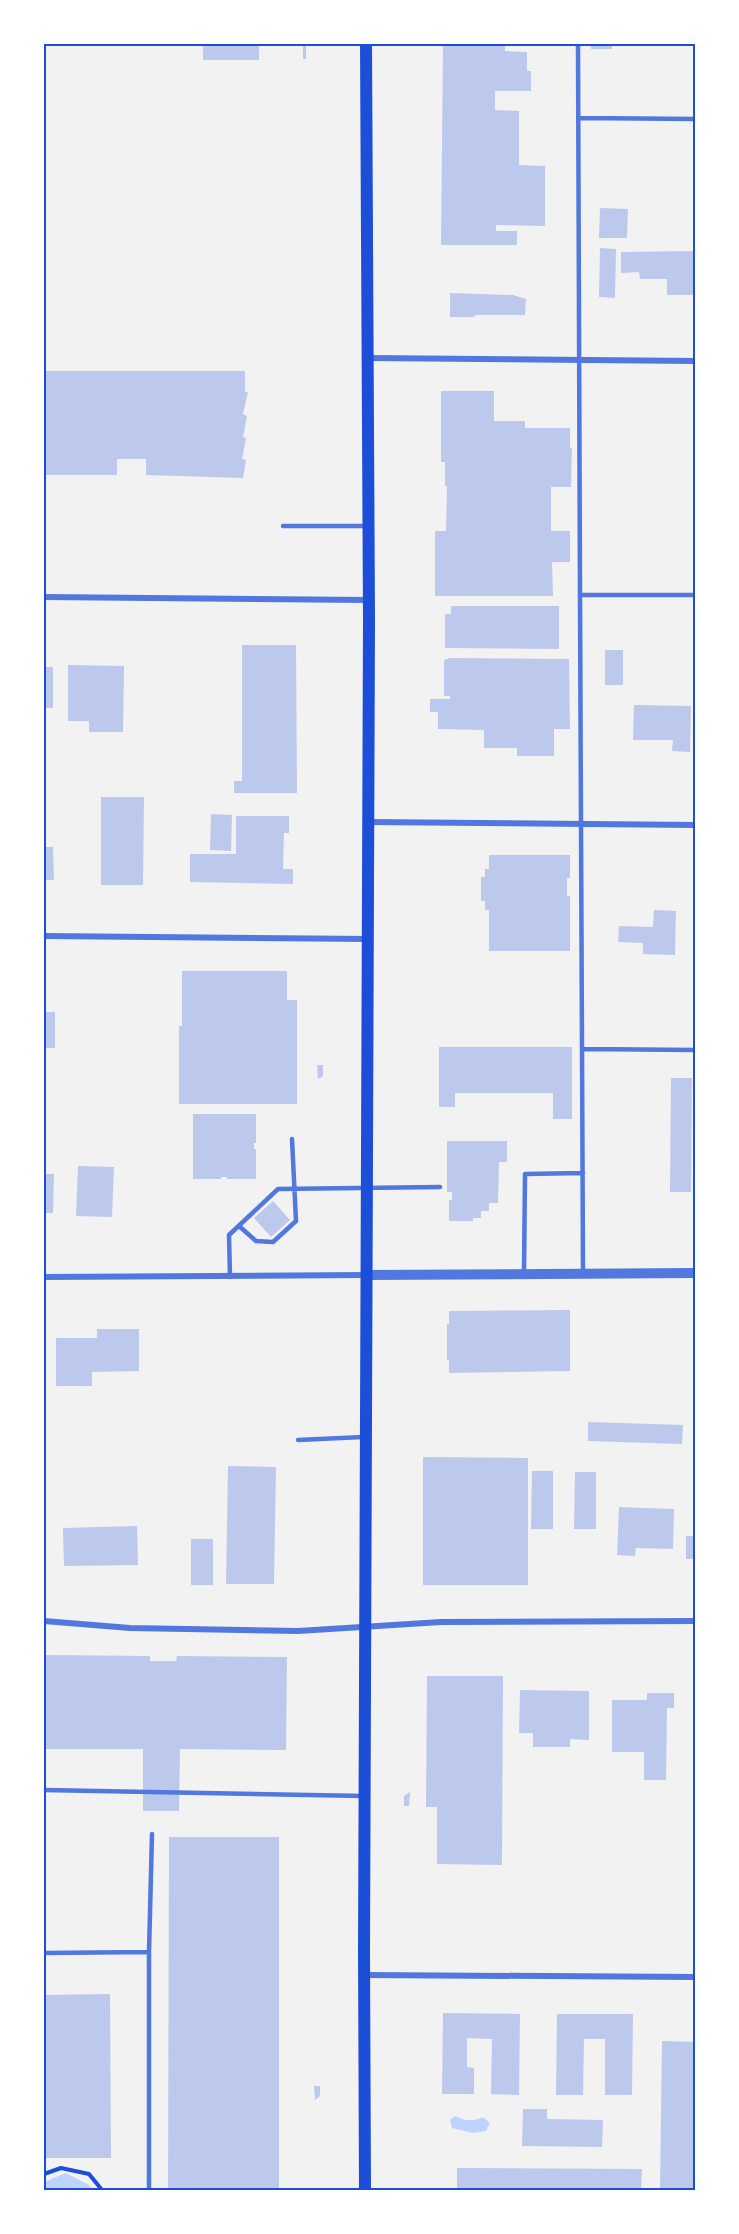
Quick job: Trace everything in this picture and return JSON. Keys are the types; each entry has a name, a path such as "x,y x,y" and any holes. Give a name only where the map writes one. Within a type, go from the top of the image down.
{"main road":[{"path":"365,2190 364,1796 369,600 366,44"}],"street":[{"path":"368,358 696,361"},
{"path":"44,597 369,600"},
{"path":"368,822 696,825"},
{"path":"44,936 368,939"},
{"path":"44,1277 696,1273"},
{"path":"44,1622 130,1628 298,1630 441,1622 696,1621"},
{"path":"364,1975 696,1977"}],"lane":[{"path":"578,44 583,1274"},
{"path":"579,118 696,119"},
{"path":"284,526 368,526"},
{"path":"580,595 696,595"},
{"path":"583,1049 696,1050"},
{"path":"239,1226 256,1241 273,1242 296,1221 292,1140"},
{"path":"524,1274 525,1174 583,1173"},
{"path":"230,1277 229,1235 278,1189 440,1187"},
{"path":"298,1440 366,1437"},
{"path":"44,1791 364,1796"},
{"path":"149,2190 149,1952 152,1834"},
{"path":"44,1953 149,1952"}],"path":[{"path":"44,2174 61,2168 89,2174 102,2190"}],"water":[{"path":"455,2116 469,2120 483,2117 490,2123 486,2131 473,2133 452,2128 450,2120"},
{"path":"66,2173 89,2185 92,2190 44,2190 44,2182"}],"building":[{"path":"203,44 259,44 259,60 203,60"},
{"path":"443,44 505,44 505,51 527,52 527,71 531,71 531,91 495,91 495,110 519,111 519,165 545,166 545,226 496,225 496,231 517,231 517,245 441,245"},
{"path":"591,44 612,44 612,49 591,49"},
{"path":"303,46 306,46 306,59 303,59"},
{"path":"600,208 628,209 627,238 599,238"},
{"path":"600,248 616,249 615,298 599,297"},
{"path":"695,251 696,295 667,295 667,279 640,279 639,272 621,273 621,252"},
{"path":"450,293 513,295 526,299 525,315 450,317"},
{"path":"44,371 245,371 245,392 248,392 243,414 247,416 243,437 246,438 242,459 246,460 243,478 146,475 146,459 117,459 117,475 44,475"},
{"path":"441,391 494,391 494,421 525,421 525,428 570,428 571,487 551,487 551,531 570,531 570,562 552,562 553,596 435,596 435,531 446,531 447,486 445,486 445,462 441,462"},
{"path":"451,606 559,606 559,649 445,648 445,614 451,614"},
{"path":"242,645 296,645 297,793 234,793 234,781 242,781"},
{"path":"605,650 623,650 623,685 605,685"},
{"path":"450,658 569,659 570,729 554,729 554,756 517,756 517,748 484,748 484,730 438,729 438,712 430,712 430,699 450,699 450,696 444,696 444,660"},
{"path":"68,665 124,666 123,732 89,732 89,721 68,721"},
{"path":"44,667 53,667 53,708 44,708"},
{"path":"634,705 691,706 690,752 672,751 673,740 633,740"},
{"path":"101,797 144,797 143,885 101,885"},
{"path":"211,814 232,815 231,851 210,850"},
{"path":"236,816 289,816 289,833 284,833 283,869 293,869 293,884 190,882 190,854 236,854"},
{"path":"44,847 53,847 54,880 44,880"},
{"path":"489,855 570,855 567,896 570,896 570,951 489,951 489,910 485,910 485,901 481,901 481,877 485,877 485,869 489,869"},
{"path":"654,910 676,911 675,955 643,954 643,943 618,942 619,926 653,927"},
{"path":"182,971 287,971 287,1000 297,1000 297,1104 179,1104"},
{"path":"44,1012 55,1012 55,1048 44,1048"},
{"path":"439,1047 572,1047 572,1119 553,1119 553,1093 455,1093 455,1107 439,1107"},
{"path":"317,1065 323,1065 323,1076 318,1079"},
{"path":"671,1078 692,1078 691,1192 670,1192"},
{"path":"193,1114 256,1114 254,1149 256,1149 256,1179 221,1177 221,1179 193,1179"},
{"path":"447,1141 507,1141 507,1162 499,1162 498,1203 489,1203 489,1211 481,1211 481,1218 473,1218 473,1221 449,1221 449,1200 452,1200 452,1192 447,1192"},
{"path":"78,1166 114,1167 112,1217 76,1216"},
{"path":"44,1174 54,1174 53,1213 44,1213"},
{"path":"273,1201 290,1220 271,1237 254,1218"},
{"path":"570,1310 570,1371 449,1373 447,1324 449,1324 449,1311"},
{"path":"97,1329 139,1329 139,1371 92,1372 92,1386 56,1386 56,1338 97,1338"},
{"path":"44,1341 46,1341 45,1374 44,1374"},
{"path":"588,1422 683,1425 682,1444 588,1441"},
{"path":"423,1457 528,1458 528,1585 423,1585"},
{"path":"228,1466 276,1467 274,1584 226,1584"},
{"path":"532,1471 553,1471 553,1529 531,1529"},
{"path":"575,1472 596,1472 596,1529 574,1529"},
{"path":"619,1507 674,1509 673,1549 636,1548 635,1556 617,1555"},
{"path":"137,1526 138,1565 64,1566 63,1528"},
{"path":"44,1528 46,1528 46,1558 44,1558"},
{"path":"686,1536 696,1536 696,1559 686,1559"},
{"path":"191,1539 213,1539 213,1585 191,1585"},
{"path":"44,1655 150,1656 150,1661 176,1661 177,1656 287,1657 286,1750 180,1749 179,1811 143,1811 143,1749 44,1749"},
{"path":"427,1676 503,1676 502,1865 437,1864 437,1807 426,1807"},
{"path":"520,1690 589,1691 589,1740 570,1739 570,1747 533,1747 533,1733 519,1733"},
{"path":"647,1693 674,1693 674,1708 667,1708 666,1780 644,1780 644,1752 612,1752 612,1700 647,1700"},
{"path":"410,1792 409,1806 404,1806 404,1796"},
{"path":"169,1837 279,1837 279,2190 168,2190"},
{"path":"110,1994 111,2158 44,2158 44,1995"},
{"path":"443,2013 520,2014 519,2095 491,2094 492,2039 467,2038 467,2067 474,2068 474,2094 442,2094"},
{"path":"557,2014 633,2014 632,2095 605,2095 605,2039 584,2039 583,2095 556,2095"},
{"path":"662,2041 696,2042 696,2190 660,2190"},
{"path":"314,2086 320,2086 320,2096 315,2100"},
{"path":"523,2109 547,2109 547,2119 603,2120 602,2147 522,2146"},
{"path":"457,2168 642,2169 641,2190 457,2190"}]}
